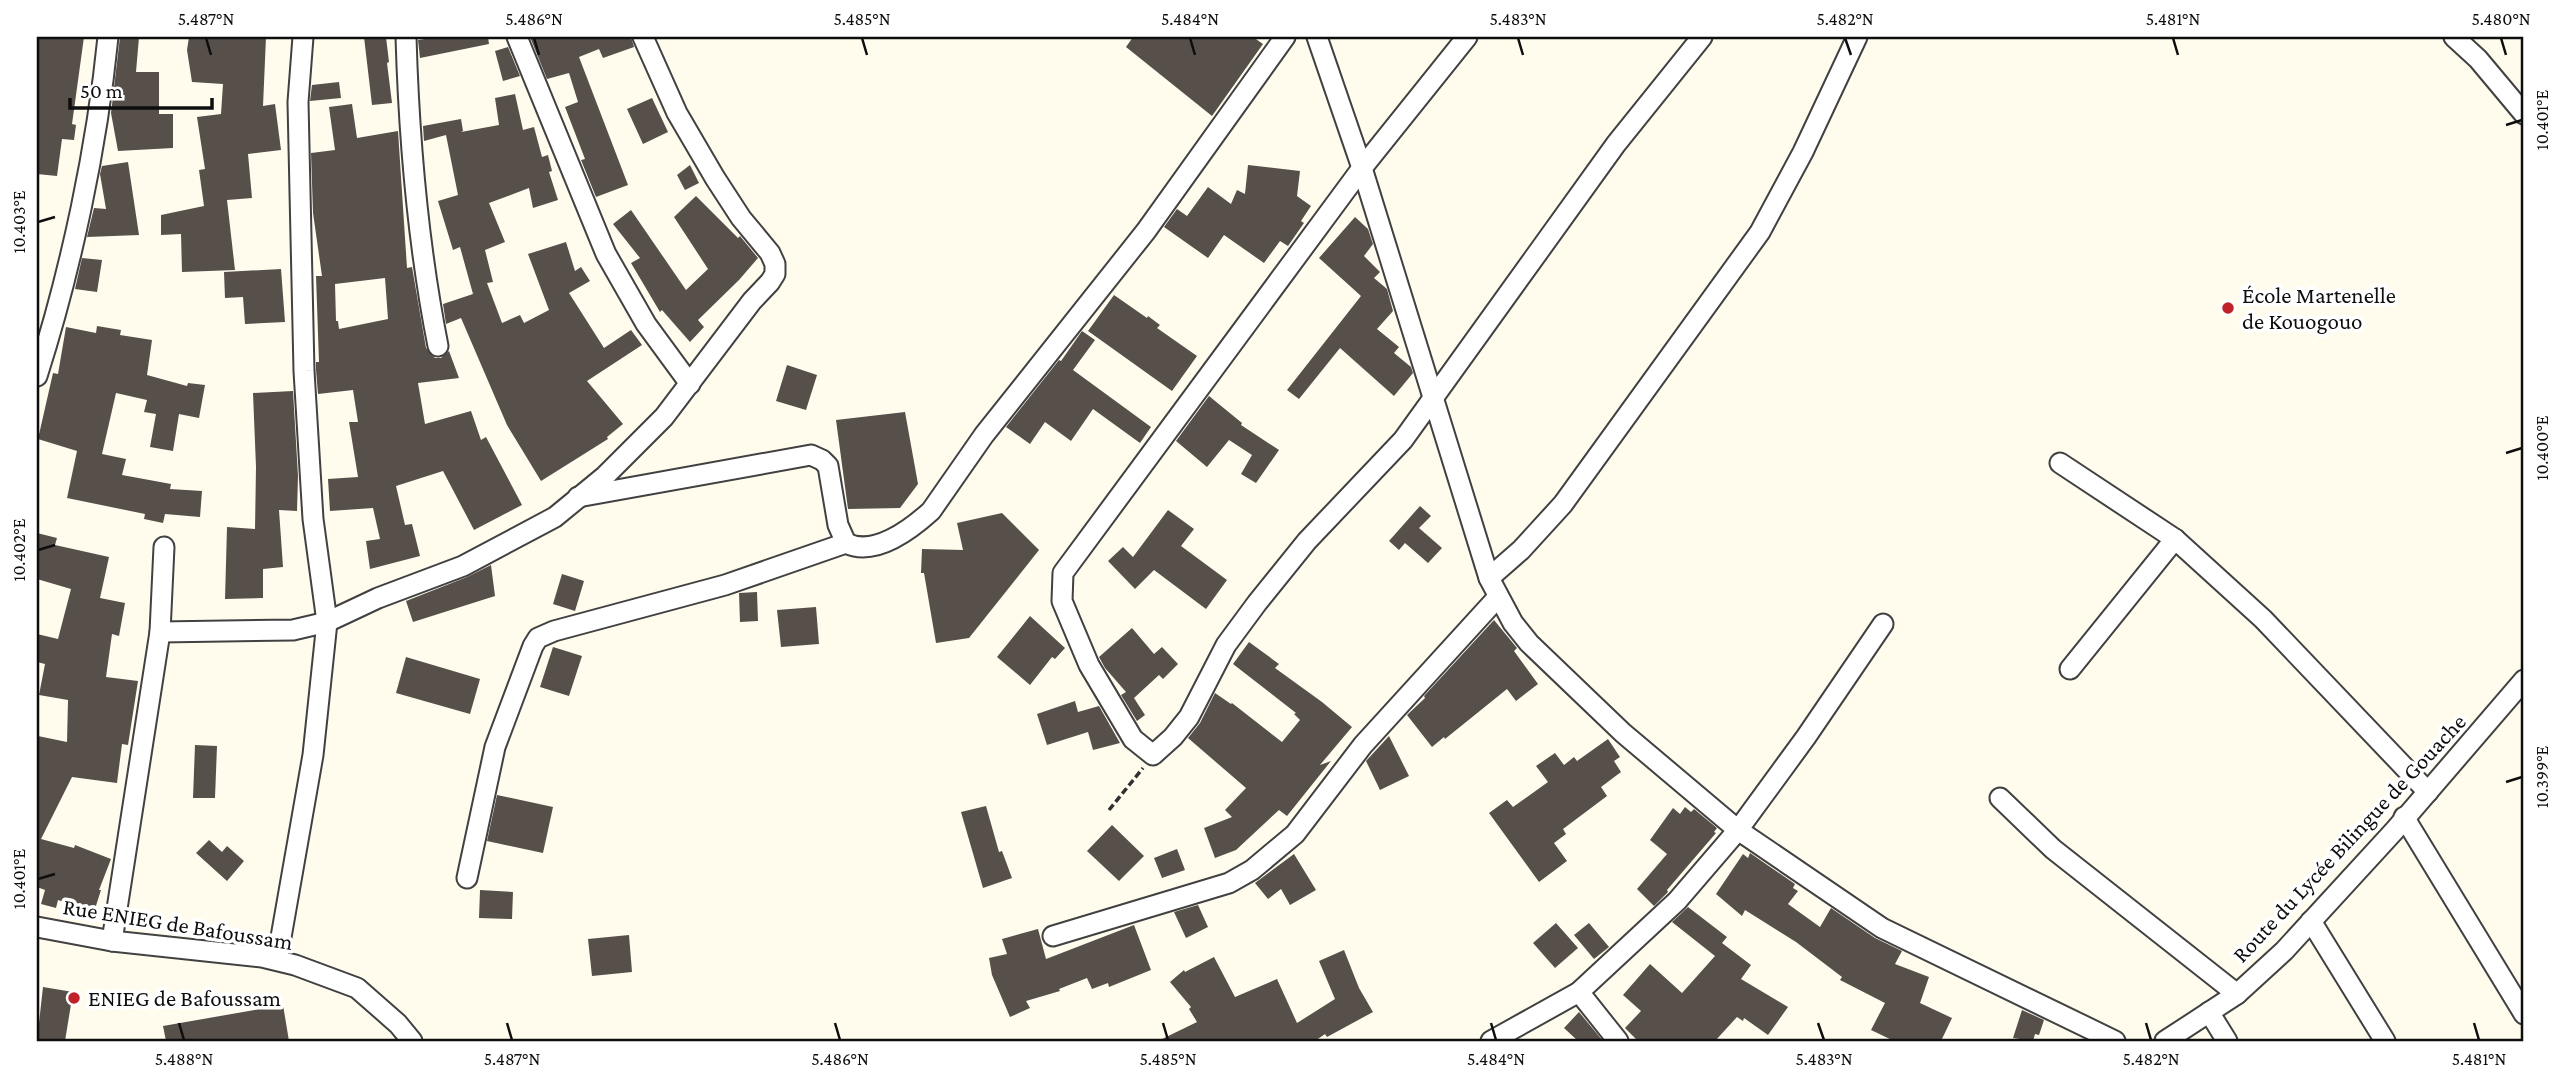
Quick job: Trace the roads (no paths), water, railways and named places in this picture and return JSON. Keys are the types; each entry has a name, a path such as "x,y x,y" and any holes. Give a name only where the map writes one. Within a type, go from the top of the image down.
{"street":[{"path":"37,376 60,296 85,184 108,37"},
{"path":"277,960 313,755 327,622 313,519 304,371 298,102 303,37"},
{"path":"406,37 408,109 425,282 438,346"},
{"path":"517,37 606,254 646,324 690,384"},
{"path":"160,632 293,630 327,622 415,582 463,566 555,517 605,476 664,417 770,282 775,274 775,264 770,253 741,218 708,167 677,113 643,37"},
{"path":"578,497 811,455 828,466 838,525 846,543 855,548 882,544 931,511 984,435 1146,231 1285,37"},
{"path":"1317,37 1435,397 1489,578 1513,623 1529,643 1623,733 1738,830 1882,928 2115,1041"},
{"path":"1467,37 1362,168 1063,573 1062,601 1089,665 1133,739 1153,755 1173,737 1189,717 1226,645 1257,603 1307,541 1403,440 1616,144 1702,37"},
{"path":"1489,578 1521,550 1563,504 1760,232 1803,152 1857,37"},
{"path":"2454,37 2478,60 2524,114"},
{"path":"2060,463 2175,539 2263,619 2428,792"},
{"path":"2070,670 2175,539"},
{"path":"467,878 495,747 538,639 554,631 725,585 846,543"},
{"path":"112,941 160,632 163,547"},
{"path":"1052,936 1229,883 1252,870 1295,834 1363,745 1498,597"},
{"path":"1491,1041 1579,992 1677,901 1738,830 1883,624"},
{"name":"Route du Lycée Bilingue de Gouache","path":"2165,1041 2237,994 2284,950 2395,830 2524,680"},
{"path":"2000,798 2053,849 2237,994"},
{"path":"2404,817 2524,1014"},
{"path":"2311,921 2385,1041"},
{"name":"Rue ENIEG de Bafoussam","path":"37,927 112,941 277,960 357,988 398,1024 412,1041"},
{"path":"1579,992 1618,1041"},
{"path":"2209,1012 2227,1041"}],"place":[{"name":"École Martenelle de Kouogouo","path":"2228,308"},
{"name":"ENIEG de Bafoussam","path":"74,998"}]}
